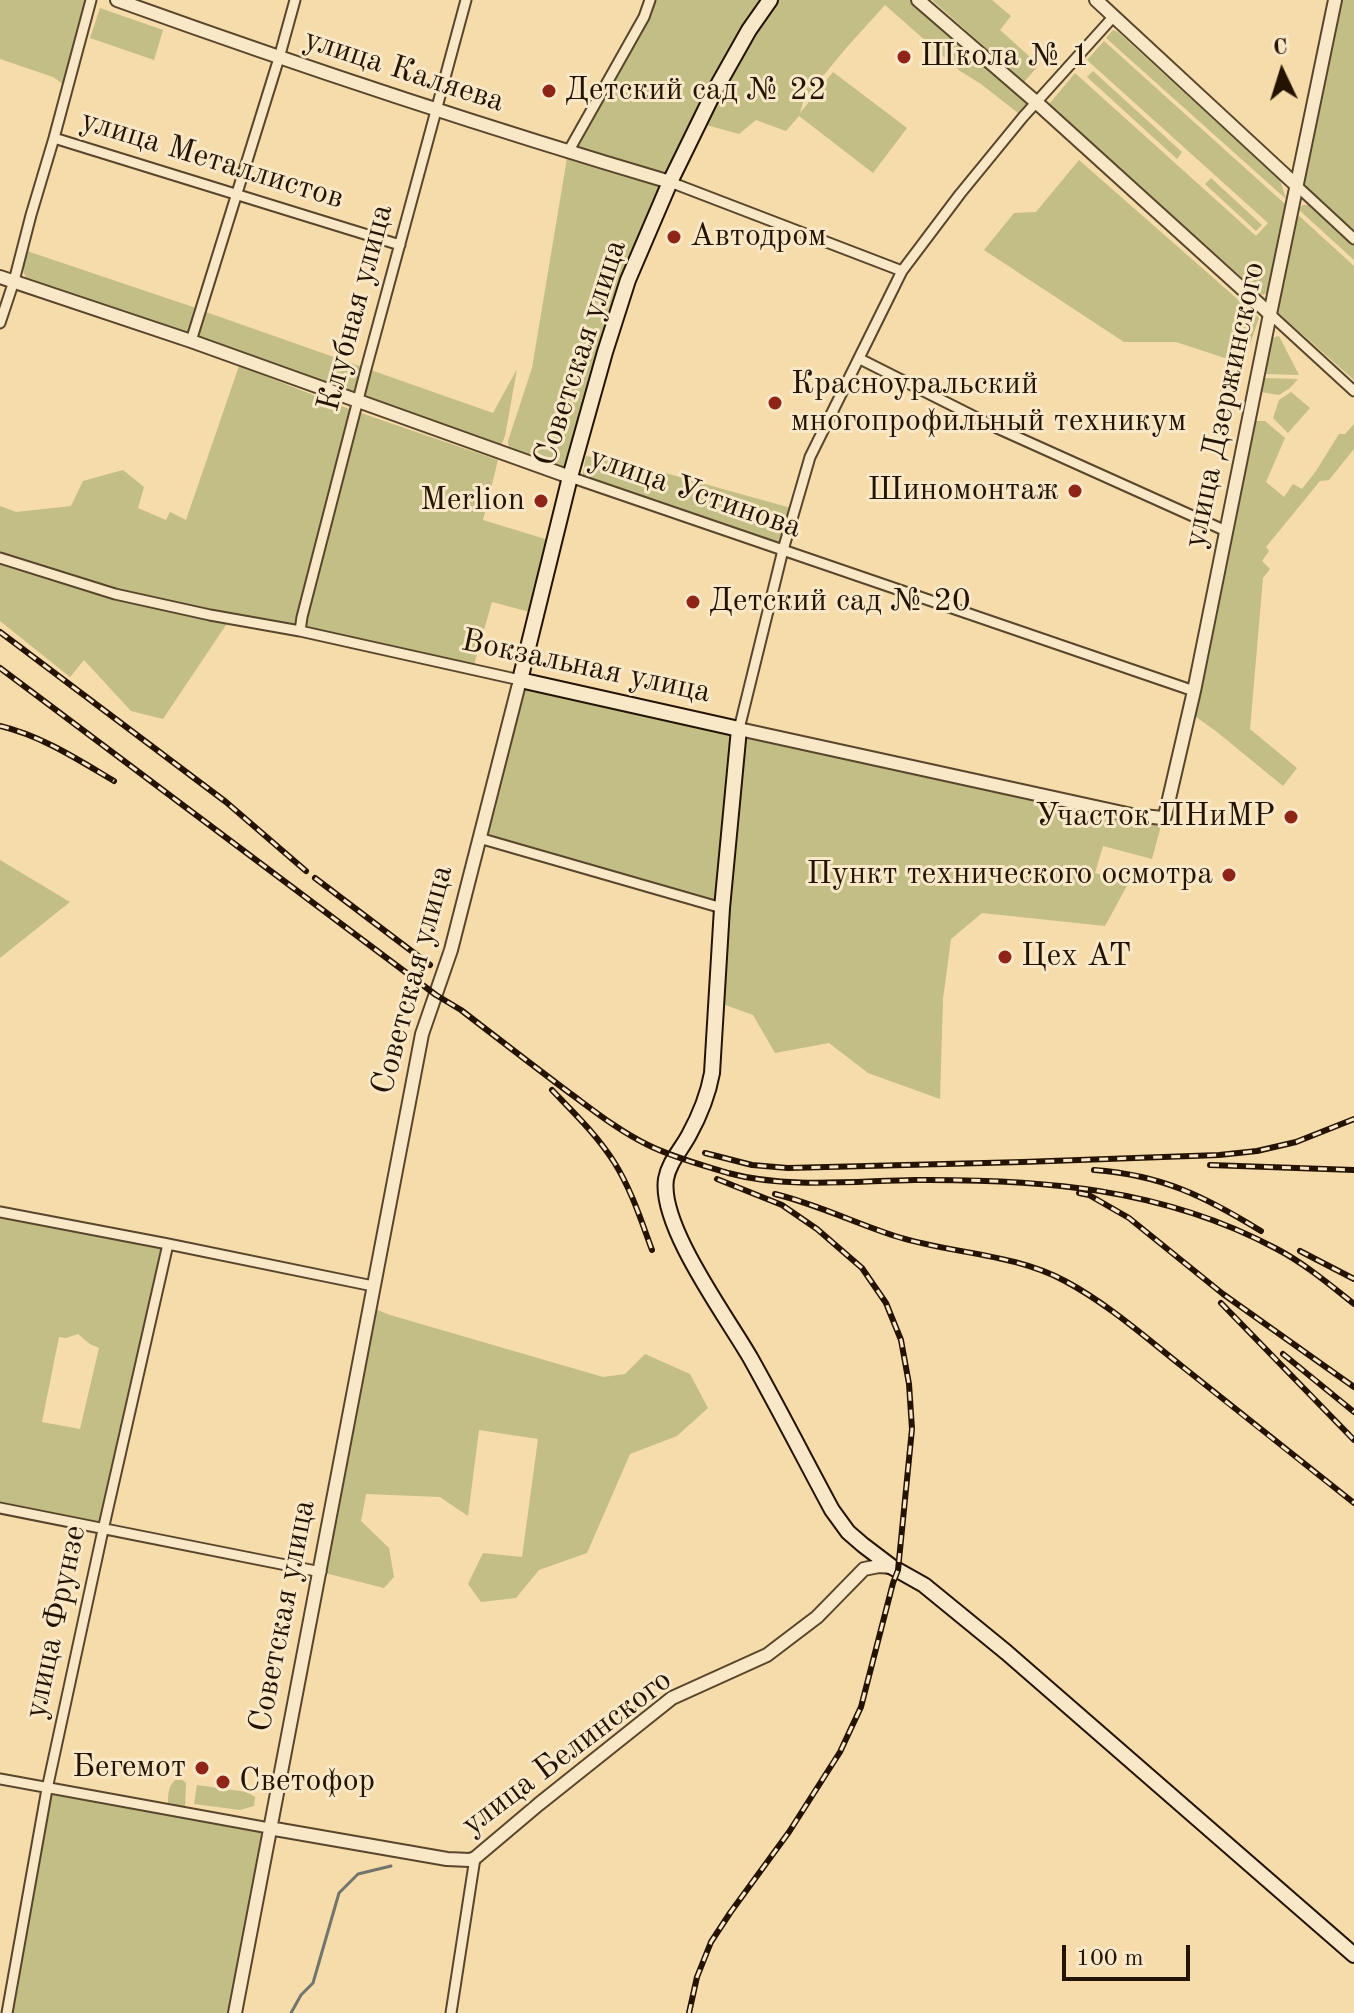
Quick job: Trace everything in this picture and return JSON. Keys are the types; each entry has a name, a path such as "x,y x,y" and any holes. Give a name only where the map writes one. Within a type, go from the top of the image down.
{"main road":[{"name":"Советская улица","path":"520,680 570,477 628,280 670,182 714,92 770,0"},
{"name":"Вокзальная улица","path":"520,680 739,729"},
{"path":"739,729 722,908 712,1073 707,1098 670,1164 666,1188 670,1212 690,1260 752,1360 832,1510 848,1532 892,1567 924,1585 1006,1652 1354,1955"}],"street":[{"path":"0,323 91,0"},
{"name":"улица Каляева","path":"117,0 279,58 670,182 902,271"},
{"path":"191,341 295,0"},
{"name":"Клубная улица","path":"300,631 357,401 466,0"},
{"path":"568,152 644,17 650,0"},
{"path":"918,0 1036,102 1354,391"},
{"path":"1096,0 1354,239"},
{"name":"улица Дзержинского","path":"1163,818 1194,691 1335,0"},
{"path":"739,729 783,550 810,457 902,271 1036,102 1114,16"},
{"name":"улица Металлистов","path":"54,138 400,245"},
{"name":"улица Устинова","path":"0,277 1194,691"},
{"path":"860,359 997,428 1226,531"},
{"name":"Вокзальная улица","path":"0,558 115,594 520,680"},
{"name":"Советская улица","path":"235,2013 422,1034 451,950 520,680"},
{"name":"Вокзальная улица","path":"739,729 1117,812 1163,818"},
{"path":"479,838 722,908"},
{"path":"0,1212 373,1286"},
{"name":"улица Фрунзе","path":"7,2013 47,1789 168,1244"},
{"path":"0,1508 321,1572"},
{"name":"улица Белинского","path":"0,1779 447,1859 470,1860 672,1698 767,1655 817,1617 864,1569 892,1567"},
{"path":"451,2013 475,1858"}],"shaded area":[{"path":"0,0 91,0 67,87 53,77 0,59"},
{"path":"650,0 918,0 1036,102 1023,117 960,71 885,5 804,99 800,113 833,72 907,128 873,173 799,116 786,131 756,120 739,134 699,123 628,280 570,477 509,450 508,441 532,368 568,152"},
{"path":"932,0 992,0 1011,16 1000,30 1039,65 1024,82"},
{"path":"1335,0 1354,0 1354,239 1297,186"},
{"path":"100,8 163,30 154,60 90,38"},
{"path":"1113,30 1280,180 1286,199 1106,38"},
{"path":"1104,41 1285,204 1267,293 1262,295 1050,106 1075,73 1256,236 1268,223 1087,60"},
{"path":"1093,71 1182,152 1177,159 1087,77"},
{"path":"1079,160 1259,318 1243,364 1176,342 1124,342 984,250 1014,213 1036,212"},
{"path":"1211,178 1262,225 1256,231 1205,184"},
{"path":"1303,205 1315,208 1354,244 1354,260 1298,209"},
{"path":"1297,214 1354,266 1354,380 1276,311"},
{"path":"27,251 196,308 188,333 27,280 23,266"},
{"path":"203,311 493,413 517,369 501,446 194,336"},
{"path":"1279,336 1299,375 1266,374 1271,342"},
{"path":"239,366 352,410 498,460 483,520 555,542 534,613 492,602 473,668 230,619 163,719 131,711 84,660 70,677 0,621 0,506 16,512 71,506 83,481 123,470 144,487 138,508 166,520 170,512 186,520"},
{"path":"1233,377 1238,380 1238,385 1230,424 1220,426 1215,416 1222,381"},
{"path":"1264,378 1298,379 1279,395 1261,392"},
{"path":"1291,392 1310,408 1288,433 1273,418 1279,400"},
{"path":"1255,421 1265,421 1285,438 1266,482 1284,497 1293,484 1302,489 1339,434 1345,434 1354,424 1354,449 1329,480 1320,481 1266,547 1269,551 1262,561 1270,569 1263,578 1250,729 1297,768 1283,786 1192,714"},
{"path":"586,456 669,474 791,508 779,546 582,478"},
{"path":"520,680 1163,818 1152,859 1103,846 1095,873 1129,882 1105,926 982,913 951,939 943,999 940,1099 868,1073 829,1043 775,1053 753,1015 717,1002 722,908 479,838"},
{"path":"0,860 70,902 0,958"},
{"path":"0,1212 168,1244 103,1530 0,1508","holes":["78,1334 99,1348 80,1429 42,1422 59,1337"]},
{"path":"370,1307 603,1377 625,1374 645,1354 690,1374 708,1408 677,1436 630,1454 587,1553 539,1570 516,1598 481,1602 468,1584 483,1553 522,1557 538,1439 479,1430 468,1516 440,1497 366,1494 361,1521 389,1548 394,1577 384,1588 321,1572"},
{"path":"175,1780 186,1783 185,1808 168,1804 168,1794"},
{"path":"197,1785 247,1792 255,1797 254,1806 240,1810 194,1804"},
{"path":"47,1789 269,1828 235,2013 7,2013"}],"waterway":[{"path":"291,2013 301,1995 313,1983 339,1893 358,1874 391,1866"}],"railway":[{"path":"0,632 226,802 306,871"},
{"path":"0,668 436,995 461,1010 606,1120 648,1145 728,1173 774,1181 1009,1182 1100,1191 1145,1200 1189,1212 1275,1248 1306,1267 1354,1304"},
{"path":"0,726 45,742 114,781"},
{"path":"315,878 430,965"},
{"path":"552,1090 593,1133 614,1162 631,1194 652,1250"},
{"path":"705,1153 752,1165 788,1168 1219,1155 1296,1142 1354,1119"},
{"path":"1210,1165 1354,1170"},
{"path":"1094,1170 1141,1177 1182,1189 1261,1231"},
{"path":"689,2013 697,1977 711,1942 789,1832 840,1752 861,1707 898,1570 912,1429 909,1384 901,1340 886,1303 862,1268 817,1229 782,1205 717,1179"},
{"path":"1079,1193 1089,1195 1129,1218 1223,1294 1354,1387"},
{"path":"775,1194 895,1236 1003,1259 1065,1281 1126,1321 1354,1503"},
{"path":"1300,1251 1354,1279"},
{"path":"1221,1303 1354,1440"},
{"path":"1283,1354 1354,1412"}],"place":[{"name":"Школа № 1","path":"904,57"},
{"name":"Детский сад № 22","path":"549,91"},
{"name":"Автодром","path":"674,237"},
{"name":"Красноуральский многопрофильный техникум","path":"775,403"},
{"name":"Шиномонтаж","path":"1075,491"},
{"name":"Merlion","path":"541,501"},
{"name":"Детский сад № 20","path":"693,602"},
{"name":"Участок ПНиМР","path":"1291,817"},
{"name":"Пункт технического осмотра","path":"1229,875"},
{"name":"Цех АТ","path":"1005,957"},
{"name":"Бегемот","path":"202,1768"},
{"name":"Светофор","path":"223,1782"}]}
